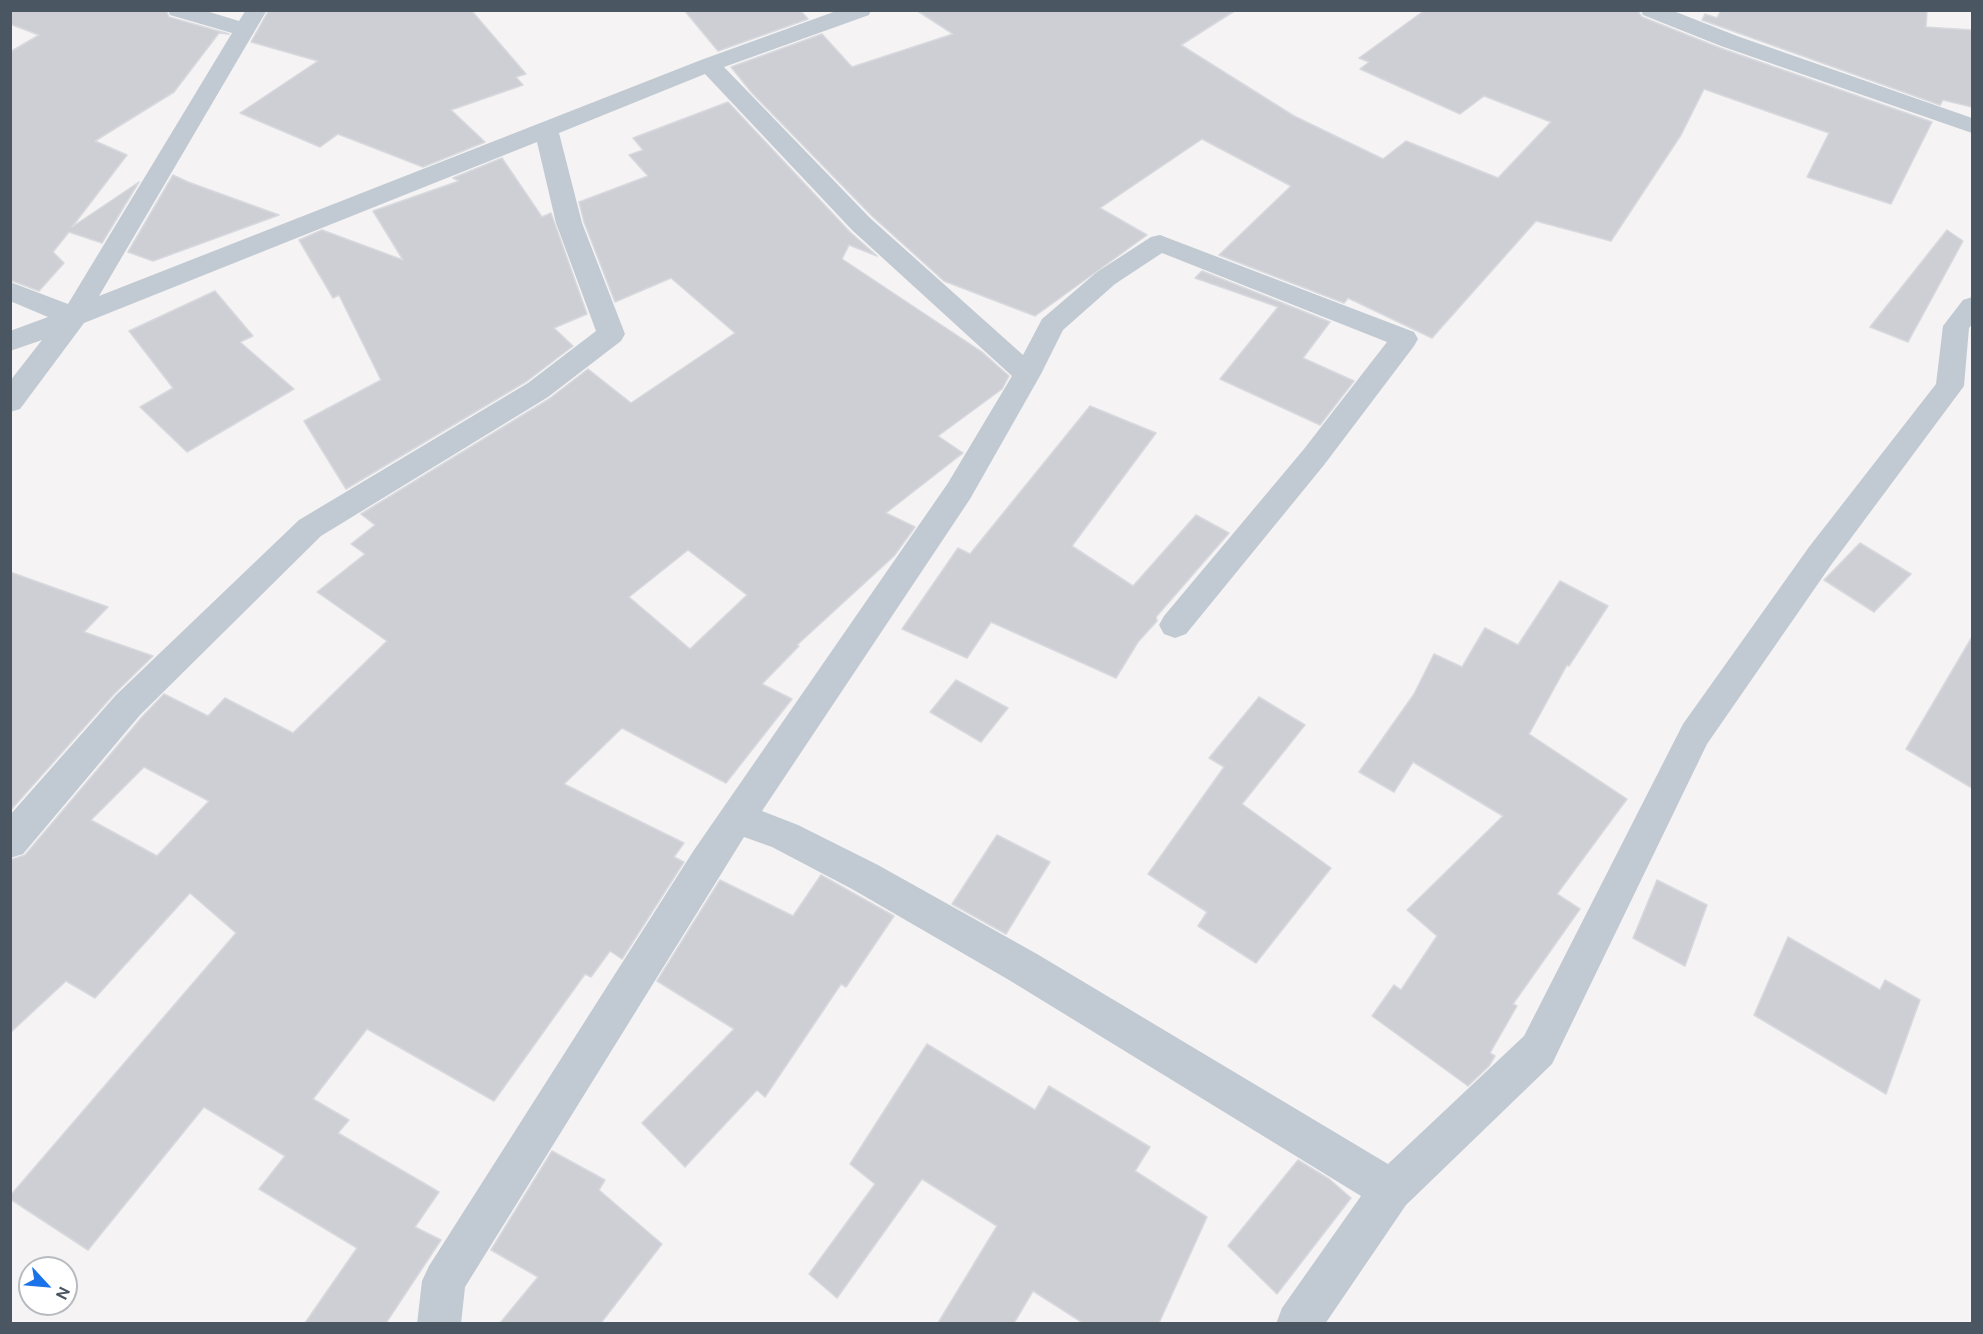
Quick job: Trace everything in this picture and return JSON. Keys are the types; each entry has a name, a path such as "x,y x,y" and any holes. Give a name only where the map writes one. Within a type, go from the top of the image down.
{"street":[{"path":"10,402 74,317 251,20 178,10"},
{"path":"10,342 709,65 861,10"},
{"path":"1651,10 1728,41 1972,126"},
{"path":"709,65 861,224 960,316 1027,374"},
{"path":"10,842 128,705 310,528 538,390 611,334 569,223 546,130"},
{"path":"439,1323 444,1281 706,862 959,491 1027,374 1052,325 1106,278 1160,243 1404,339 1314,457 1174,625"},
{"path":"10,291 74,317"},
{"path":"1298,1323 1391,1190 1538,1050 1695,734 1820,556 1950,386 1956,326 1972,306"},
{"path":"737,818 785,836 845,867 1023,967 1213,1080 1391,1190"}],"building":[{"path":"10,10 166,10 169,17 229,34 219,33 174,92 95,141 127,155 72,227 139,182 102,243 69,232 53,252 64,263 39,291 10,280 10,52 39,35 10,24"},
{"path":"269,10 471,10 526,74 516,77 523,85 451,110 485,142 423,167 338,134 320,147 240,113 318,61 251,42"},
{"path":"684,10 800,10 808,19 718,51"},
{"path":"916,10 1236,10 1181,45 1294,116 1383,159 1406,141 1498,178 1551,122 1484,96 1460,114 1360,69 1369,62 1359,58 1425,10 1637,10 1642,17 1720,48 1932,122 1891,204 1807,177 1829,133 1704,89 1681,135 1611,241 1536,221 1432,338 1348,298 1344,303 1219,255 1291,186 1202,139 1100,208 1147,235 1035,316 944,281 872,216 752,93 731,67 822,34 852,67 953,34"},
{"path":"1721,10 1927,10 1926,27 1972,30 1972,107 1943,100 1940,105 1702,20 1705,14 1717,18"},
{"path":"728,102 850,232 877,256 849,245 842,259 982,352 1009,376 1002,389 938,436 963,453 886,513 915,527 894,556 797,645 799,646 762,684 792,699 726,783 622,728 564,784 684,843 674,857 684,862 622,959 610,951 591,977 585,974 494,1101 367,1029 313,1099 349,1120 338,1133 439,1192 415,1227 441,1240 386,1323 305,1323 357,1248 259,1189 285,1156 204,1107 88,1250 10,1199 10,1196 236,933 190,893 95,998 66,981 10,1033 10,860 25,855 164,694 208,716 225,698 293,733 387,641 317,592 365,554 351,544 375,525 361,514 549,399 588,369 631,403 735,333 671,278 615,302 584,222 579,202 648,176 629,155 643,150 633,138","holes":["688,550 747,595 690,649 629,597","144,767 209,801 157,856 91,820"]},
{"path":"502,158 542,217 551,213 587,314 554,328 573,346 527,381 346,489 304,421 381,380 339,295 333,298 299,240 322,230 403,260 373,211 459,181 453,178"},
{"path":"173,175 279,215 153,261 128,252"},
{"path":"1947,230 1963,241 1908,342 1870,327"},
{"path":"1202,271 1330,322 1303,358 1354,381 1320,425 1220,379 1278,307 1195,278"},
{"path":"215,291 253,336 240,342 294,389 187,452 140,407 173,388 129,331"},
{"path":"1090,406 1156,433 1072,546 1133,586 1196,515 1229,533 1156,617 1157,621 1138,642 1116,678 991,622 967,658 902,629 958,548 970,554"},
{"path":"1860,543 1911,574 1874,612 1824,580"},
{"path":"10,572 108,607 84,632 153,656 114,694 10,811"},
{"path":"1560,581 1608,606 1569,666 1567,665 1529,734 1627,799 1557,894 1580,909 1513,1004 1517,1006 1490,1053 1495,1056 1489,1066 1468,1086 1372,1016 1394,985 1401,990 1437,936 1407,910 1503,816 1413,762 1394,792 1359,772 1414,694 1434,654 1462,667 1485,628 1518,645"},
{"path":"1972,637 1972,788 1906,749"},
{"path":"956,680 1008,708 981,742 930,712"},
{"path":"1259,697 1305,725 1242,804 1331,868 1256,963 1198,926 1207,912 1148,874 1224,767 1209,758"},
{"path":"997,835 1050,862 1006,934 952,904"},
{"path":"821,875 894,916 846,987 841,984 765,1097 757,1090 685,1167 642,1123 734,1029 657,981 720,880 793,916"},
{"path":"1657,880 1707,905 1685,966 1633,938"},
{"path":"1788,937 1880,990 1885,980 1920,1000 1886,1094 1754,1015"},
{"path":"927,1044 1035,1110 1049,1086 1150,1147 1135,1171 1207,1217 1159,1323 1083,1323 1033,1291 1014,1323 938,1323 997,1226 922,1179 837,1298 809,1274 875,1184 850,1164"},
{"path":"552,1151 605,1180 599,1190 662,1244 601,1323 500,1323 538,1277 491,1250"},
{"path":"1298,1160 1329,1179 1351,1198 1277,1294 1228,1246"}]}
